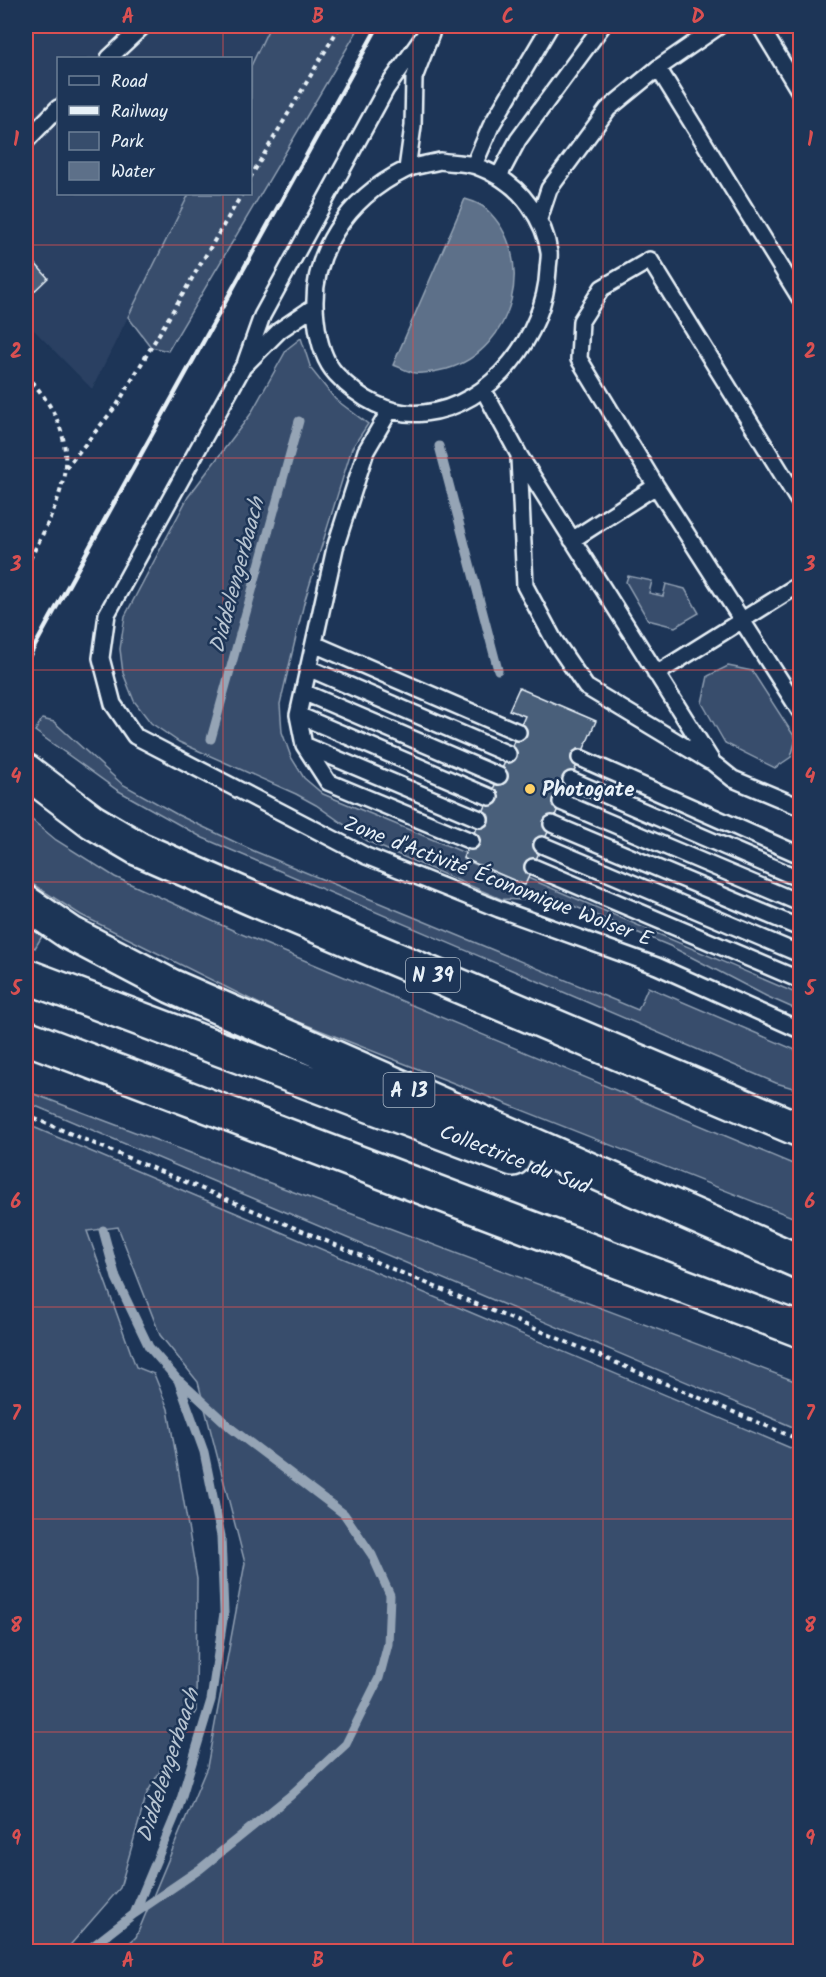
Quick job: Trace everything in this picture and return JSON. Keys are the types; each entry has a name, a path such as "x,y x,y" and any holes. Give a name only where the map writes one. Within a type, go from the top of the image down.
{"main road":[{"name":"N 39","path":"26,771 93,822 139,849 801,1130"},
{"name":"A 13","path":"26,903 70,933 171,986 801,1262"},
{"name":"Collectrice du Sud","path":"26,976 537,1167 801,1269"},
{"path":"26,1038 801,1330"},
{"path":"26,1049 128,1077"}],"lane":[{"path":"110,57 143,26"},
{"name":"Zone d'Activité Économique Wolser E","path":"407,170 413,126 414,78 433,26"},
{"name":"Zone d'Activité Économique Wolser E","path":"433,26 386,89 262,316 243,368 107,614 100,658 113,704 135,736 366,856 499,909 657,966 801,1030"},
{"path":"474,165 491,126 550,26"},
{"path":"499,176 518,140 602,26"},
{"path":"539,219 549,189 608,109 658,68 719,26"},
{"path":"760,26 801,92"},
{"path":"658,68 801,298"},
{"path":"26,141 57,109"},
{"path":"440,161 474,165 499,176 522,194 539,219 549,252 547,286 538,316 524,344 506,368 483,389 455,406 423,413 390,410 359,396 334,372 318,341 314,307 316,278 325,249 339,223 359,201 407,170 440,161"},
{"path":"801,503 650,260 602,288 581,321 579,359 656,486 801,711"},
{"name":"Zone d'Activité Économique Wolser E","path":"243,368 280,330 314,307"},
{"path":"483,389 519,455 712,763"},
{"path":"390,410 366,451 335,548 298,715 304,746 328,782 471,841"},
{"path":"519,455 525,586 554,640 586,687 712,763 733,779 801,807"},
{"path":"572,540 656,486"},
{"path":"656,674 801,584"},
{"path":"314,644 518,732"},
{"path":"308,668 508,754"},
{"path":"303,692 499,776"},
{"path":"298,715 490,797"},
{"path":"304,746 480,819"},
{"path":"580,758 801,855"},
{"path":"571,780 801,879"},
{"path":"561,802 801,903"},
{"path":"552,824 801,928"},
{"path":"542,845 801,954"},
{"path":"533,867 801,980"}],"path":[{"path":"252,175 340,26"},
{"path":"66,468 117,405 241,195"},
{"path":"26,375 42,392 55,412 62,432 66,468 61,491 48,524 26,567"},
{"path":"26,1115 801,1440"}],"shaded area":[{"path":"26,26 270,26 252,64 252,57 57,57 57,195 189,195 92,389 30,326 26,332"}],"green space":[{"path":"270,26 360,26 168,351 151,347 128,317 189,195 252,195 252,64"},
{"path":"301,338 311,369 335,399 368,424 352,448 304,603 280,704 282,732 291,757 304,778 323,794 465,853 463,859 524,885 528,878 800,995 800,1011 670,946 564,902 501,899 369,842 296,794 179,742 151,723 134,701 123,673 120,649 125,616 188,497 250,415 287,349"},
{"path":"628,576 652,581 649,593 663,596 666,584 685,589 699,613 675,627 648,620 626,582"},
{"path":"728,666 752,671 796,739 791,757 775,768 725,743 702,703 708,676"},
{"path":"42,719 54,722 122,784 178,815 254,851 638,1010 648,987 800,1052 800,1090 776,1083 203,838 117,790 35,731"},
{"path":"26,815 56,840 115,877 239,933 800,1167 800,1220 284,1016 81,915 26,880"},
{"path":"26,920 44,933 35,948 26,944"},
{"path":"26,1091 800,1383 800,1430 26,1102"},
{"path":"26,1124 800,1452 800,1951 120,1951 136,1937 207,1767 245,1563 198,1382 160,1335 118,1227 87,1231 136,1367 154,1374 168,1409 197,1579 196,1711 147,1793 120,1888 65,1951 26,1951"}],"water":[{"path":"465,199 484,207 502,229 511,252 514,276 511,300 502,323 489,343 470,359 447,369 423,373 410,372 393,365"}],"building":[{"path":"26,253 48,278 26,299"},
{"name":"Photogate","path":"519,688 596,721 525,885 463,858 525,716 509,710"}],"waterway":[{"name":"Diddelengerbaach","path":"211,739 299,421"},
{"path":"439,446 498,670"},
{"name":"Diddelengerbaach","path":"85,1952 134,1914 178,1809 211,1700 224,1613 221,1536 204,1452 178,1380 149,1347 116,1278 103,1230"},
{"path":"134,1914 200,1869 290,1796 346,1744 379,1678 388,1644 390,1595 372,1555 344,1514 232,1429 180,1381"}],"railway":[{"path":"26,662 378,26"}],"place":[{"name":"Photogate","path":"530,789"}]}
